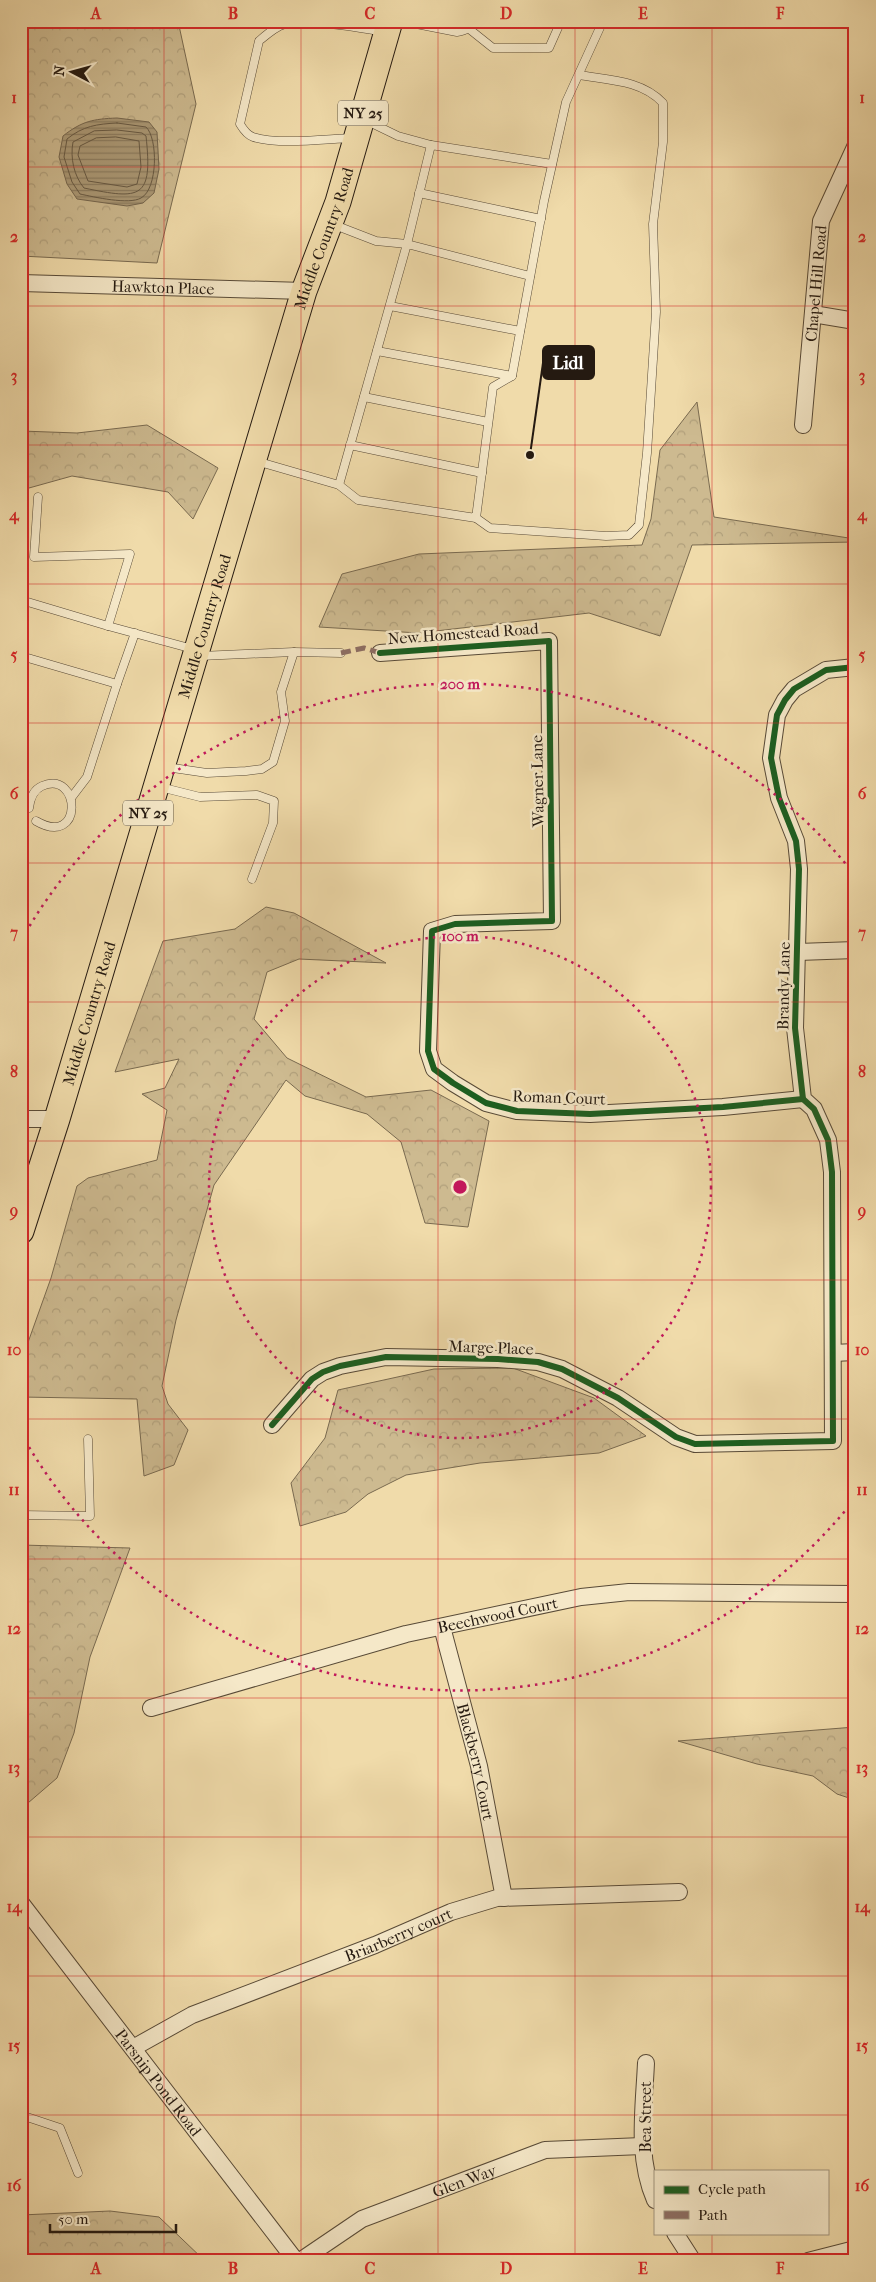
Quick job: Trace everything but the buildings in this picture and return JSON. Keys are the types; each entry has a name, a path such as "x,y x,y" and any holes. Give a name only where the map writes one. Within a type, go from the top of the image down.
{"main road":[{"name":"Middle Country Road","path":"21,1231 57,1119 304,291 338,202 358,128 393,25"}],"street":[{"name":"Chapel Hill Road","path":"803,425 822,221 855,147"},
{"name":"Hawkton Place","path":"21,284 304,291"},
{"path":"813,314 855,322"},
{"name":"New Homestead Road","path":"380,653 548,641"},
{"name":"Wagner Lane","path":"548,641 552,921"},
{"name":"Brandy Lane","path":"803,1099 795,1028 794,990 798,952 800,869 793,829 776,787 772,758 773,733 777,715 794,689 826,670 855,667"},
{"name":"Roman Court","path":"552,921 455,924 432,931 428,1051 434,1070 486,1103 517,1111 590,1114 723,1107 803,1099"},
{"path":"798,952 855,950"},
{"path":"803,1099 814,1109 828,1140 832,1172 834,1352 855,1352"},
{"path":"21,1119 57,1119"},
{"name":"Marge Place","path":"272,1425 312,1379 340,1366 386,1357 498,1359 538,1362 562,1369 618,1398 676,1437 695,1444 833,1441 834,1352"},
{"name":"Beechwood Court","path":"151,1708 387,1639 580,1597 629,1592 855,1594"},
{"name":"Blackberry Court","path":"442,1627 479,1766 504,1898"},
{"name":"Briarberry court","path":"133,2048 192,2015 375,1945 451,1912 504,1898 679,1892"},
{"name":"Parsnip Pond Road","path":"22,1907 298,2261"},
{"name":"Bea Street","path":"646,2063 642,2146 654,2198"},
{"name":"Glen Way","path":"298,2261 362,2219 545,2150 642,2146"},
{"path":"676,2234 692,2261"},
{"path":"808,2261 855,2249"}],"lane":[{"path":"269,32 270,21"},
{"path":"474,21 468,28 457,32 393,25 284,24 269,32 259,41 240,124 245,132 252,137 278,140 358,128 431,145 552,164"},
{"path":"468,28 493,48 549,48 561,21"},
{"path":"476,518 493,387 512,376 541,219 566,102 603,21"},
{"path":"254,461 339,485 358,500 476,518 490,528 606,536 629,534 639,525 647,453 656,312 653,224 663,142 663,103 654,93 634,84 578,75"},
{"path":"339,485 407,244 431,145"},
{"path":"419,193 541,219"},
{"path":"330,224 376,241 407,244 530,276"},
{"path":"390,306 520,331"},
{"path":"377,352 512,376"},
{"path":"364,398 488,422"},
{"path":"350,445 482,473"},
{"path":"38,498 34,557 130,554 108,626"},
{"path":"21,600 196,653 341,653"},
{"path":"71,798 88,776 135,633"},
{"path":"159,776 246,771 262,769 273,762 285,721 281,692 294,652"},
{"path":"21,656 117,684"},
{"path":"159,776 200,797 257,795 274,801 273,823 252,879"},
{"path":"29,808 32,796 36,790 49,784 62,787 71,798 72,812 65,823 52,828 36,821"},
{"path":"21,1515 90,1516 88,1439"},
{"path":"21,2115 60,2128 78,2173"}],"green space":[{"path":"21,21 178,21 196,104 157,263 21,256"},
{"path":"697,402 714,517 855,539 855,542 692,545 660,636 589,613 419,633 319,627 342,574 419,554 642,545 651,519 660,450"},
{"path":"147,425 218,468 193,519 168,492 72,476 29,488 21,493 21,431 77,433"},
{"path":"266,907 294,913 386,963 299,959 267,972 254,1019 287,1058 366,1097 431,1090 489,1121 468,1227 425,1223 401,1142 367,1114 305,1096 286,1080 214,1185 176,1320 162,1386 168,1404 188,1430 174,1465 144,1476 137,1399 21,1397 21,1362 51,1278 77,1186 88,1178 157,1160 167,1110 142,1094 165,1088 179,1059 115,1072 163,941 235,929"},
{"path":"513,1368 594,1398 646,1436 599,1453 480,1463 406,1475 368,1494 346,1512 300,1526 291,1483 325,1438 338,1390 434,1369"},
{"path":"21,1545 130,1548 90,1657 74,1733 57,1778 21,1809"},
{"path":"855,1727 855,1800 837,1794 813,1776 757,1764 678,1741"},
{"path":"110,2211 159,2217 205,2261 21,2261 21,2215"}],"water":[{"path":"117,118 149,122 157,132 159,169 154,193 143,203 127,206 77,199 67,184 59,157 63,136 76,127 88,122"}],"marked path":[{"path":"341,653 364,648 380,653"}],"cycle path":[{"path":"380,653 549,641 552,921 455,924 432,931 428,1051 434,1069 486,1103 517,1111 590,1114 723,1107 803,1099"},
{"path":"272,1425 312,1379 323,1372 340,1366 386,1357 498,1359 538,1362 562,1369 618,1398 676,1437 695,1444 833,1441 832,1172 828,1140 814,1109 803,1099 795,1028 799,869 796,841 779,798 771,758 777,715 785,700 794,689 826,670 855,667"}],"place":[{"name":"Lidl","path":"530,455"}]}
